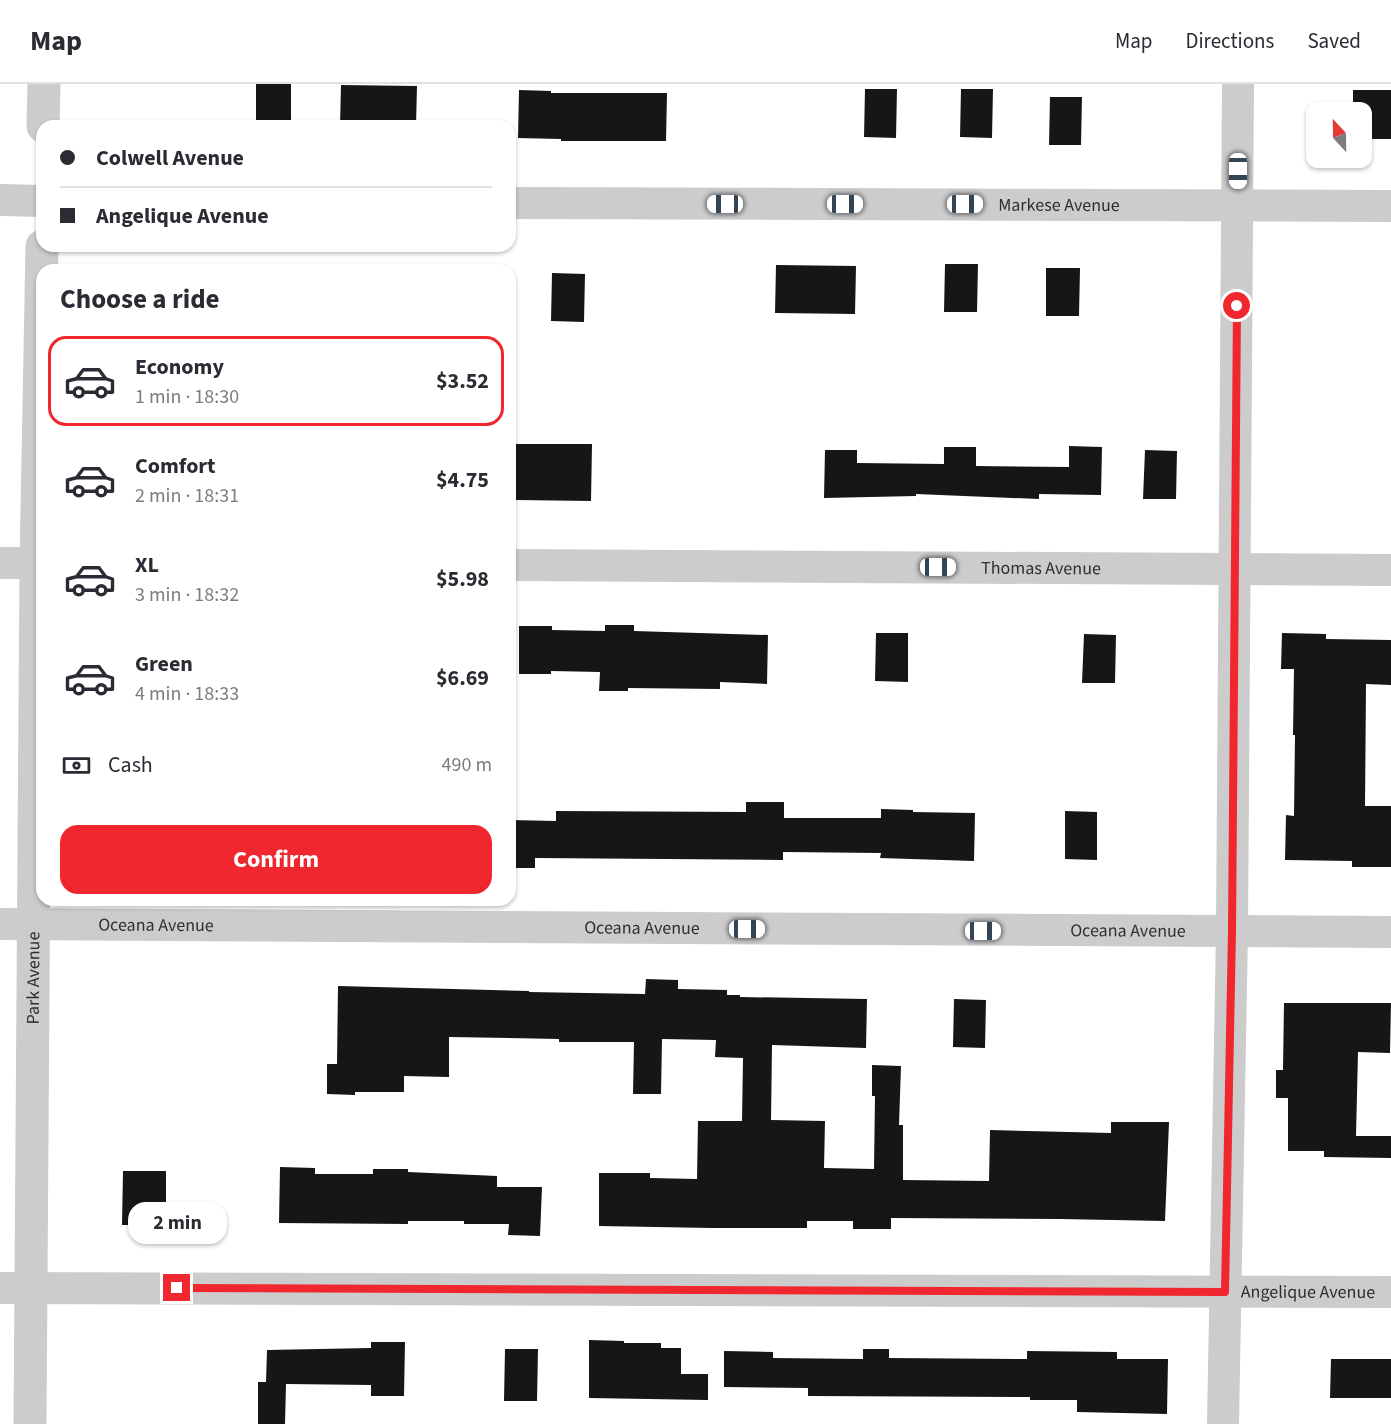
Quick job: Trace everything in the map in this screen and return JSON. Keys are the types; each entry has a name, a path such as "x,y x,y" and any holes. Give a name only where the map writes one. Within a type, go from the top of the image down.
{"street":[{"path":"43,120 44,84"},
{"path":"1223,1424 1232,931 1238,84"},
{"path":"0,200 36,201"},
{"name":"Markese Avenue","path":"516,203 1391,206"},
{"path":"0,563 36,563"},
{"name":"Thomas Avenue","path":"516,565 1391,570"},
{"name":"Park Avenue","path":"30,1424 16,1287 34,924 36,780"},
{"name":"Oceana Avenue","path":"0,924 1391,932"},
{"name":"Angelique Avenue","path":"16,1287 1391,1292"}],"building":[{"path":"256,84 291,84 291,120 256,120"},
{"path":"341,85 417,86 416,120 340,120"},
{"path":"865,89 897,89 896,138 864,137"},
{"path":"961,89 993,89 992,138 960,137"},
{"path":"519,90 551,91 551,93 667,93 666,141 561,141 561,139 518,138"},
{"path":"1353,90 1391,90 1391,139 1372,139 1372,102 1353,102"},
{"path":"1050,97 1082,97 1081,145 1049,145"},
{"path":"945,264 978,264 977,312 944,312"},
{"path":"776,265 856,266 855,314 775,313"},
{"path":"1046,268 1080,268 1079,316 1046,316"},
{"path":"552,273 585,274 584,322 551,321"},
{"path":"516,444 592,444 591,501 516,500"},
{"path":"1069,446 1102,447 1101,495 1039,494 1039,499 916,494 916,496 824,498 825,450 857,450 857,463 944,464 944,447 976,447 976,466 1069,467"},
{"path":"1145,450 1177,451 1176,499 1143,499"},
{"path":"605,625 634,625 634,631 768,635 767,684 720,682 720,689 628,688 628,691 599,691 600,672 551,671 551,674 519,674 519,626 552,626 552,630 605,631"},
{"path":"876,633 908,633 908,682 875,681"},
{"path":"1282,633 1326,634 1326,639 1391,640 1391,685 1366,684 1365,806 1391,806 1391,867 1352,867 1352,861 1285,860 1286,815 1294,816 1295,735 1293,735 1294,669 1281,669"},
{"path":"1084,634 1116,635 1115,683 1082,683"},
{"path":"746,802 784,802 784,818 881,818 881,809 975,813 974,861 880,858 881,853 783,852 783,860 535,858 535,868 516,868 516,820 556,821 556,811 746,812"},
{"path":"1065,811 1097,812 1097,860 1065,859"},
{"path":"646,979 678,980 678,989 727,990 727,995 740,995 740,997 867,999 866,1048 772,1045 771,1120 825,1121 824,1168 874,1169 875,1096 872,1096 872,1065 901,1066 899,1125 903,1125 903,1180 989,1181 990,1130 1111,1133 1111,1122 1169,1122 1165,1221 891,1218 891,1229 853,1229 853,1221 807,1221 807,1228 599,1226 599,1173 650,1173 650,1178 697,1179 698,1121 742,1121 743,1058 715,1057 716,1040 662,1039 661,1094 633,1094 634,1042 559,1042 559,1039 449,1037 449,1077 404,1076 404,1092 327,1094 327,1064 337,1064 338,986 645,994"},
{"path":"954,999 986,1000 985,1048 953,1047"},
{"path":"1284,1003 1391,1003 1390,1053 1358,1052 1356,1136 1391,1136 1391,1158 1324,1157 1324,1151 1288,1151 1288,1098 1276,1098 1276,1070 1283,1070"},
{"path":"280,1167 315,1168 315,1174 373,1174 373,1169 408,1169 408,1172 497,1176 497,1187 542,1187 540,1236 508,1235 509,1224 464,1224 464,1221 408,1221 408,1224 279,1223"},
{"path":"123,1171 166,1171 166,1225 122,1225"},
{"path":"589,1340 661,1343 661,1348 681,1348 681,1374 708,1374 708,1400 589,1398"},
{"path":"371,1342 405,1342 404,1396 371,1396 371,1385 286,1384 285,1424 258,1424 258,1382 266,1382 267,1350 371,1348"},
{"path":"505,1349 538,1349 537,1401 504,1401"},
{"path":"863,1349 889,1349 889,1358 1027,1359 1027,1351 1117,1352 1117,1359 1168,1359 1167,1414 1077,1412 1077,1400 1030,1400 1030,1397 808,1396 808,1388 724,1387 724,1351 773,1352 773,1358 863,1359"},
{"path":"1331,1359 1391,1359 1391,1398 1330,1398"}],"route":[{"path":"177,1288 1225,1292 1232,931 1237,306"}]}
